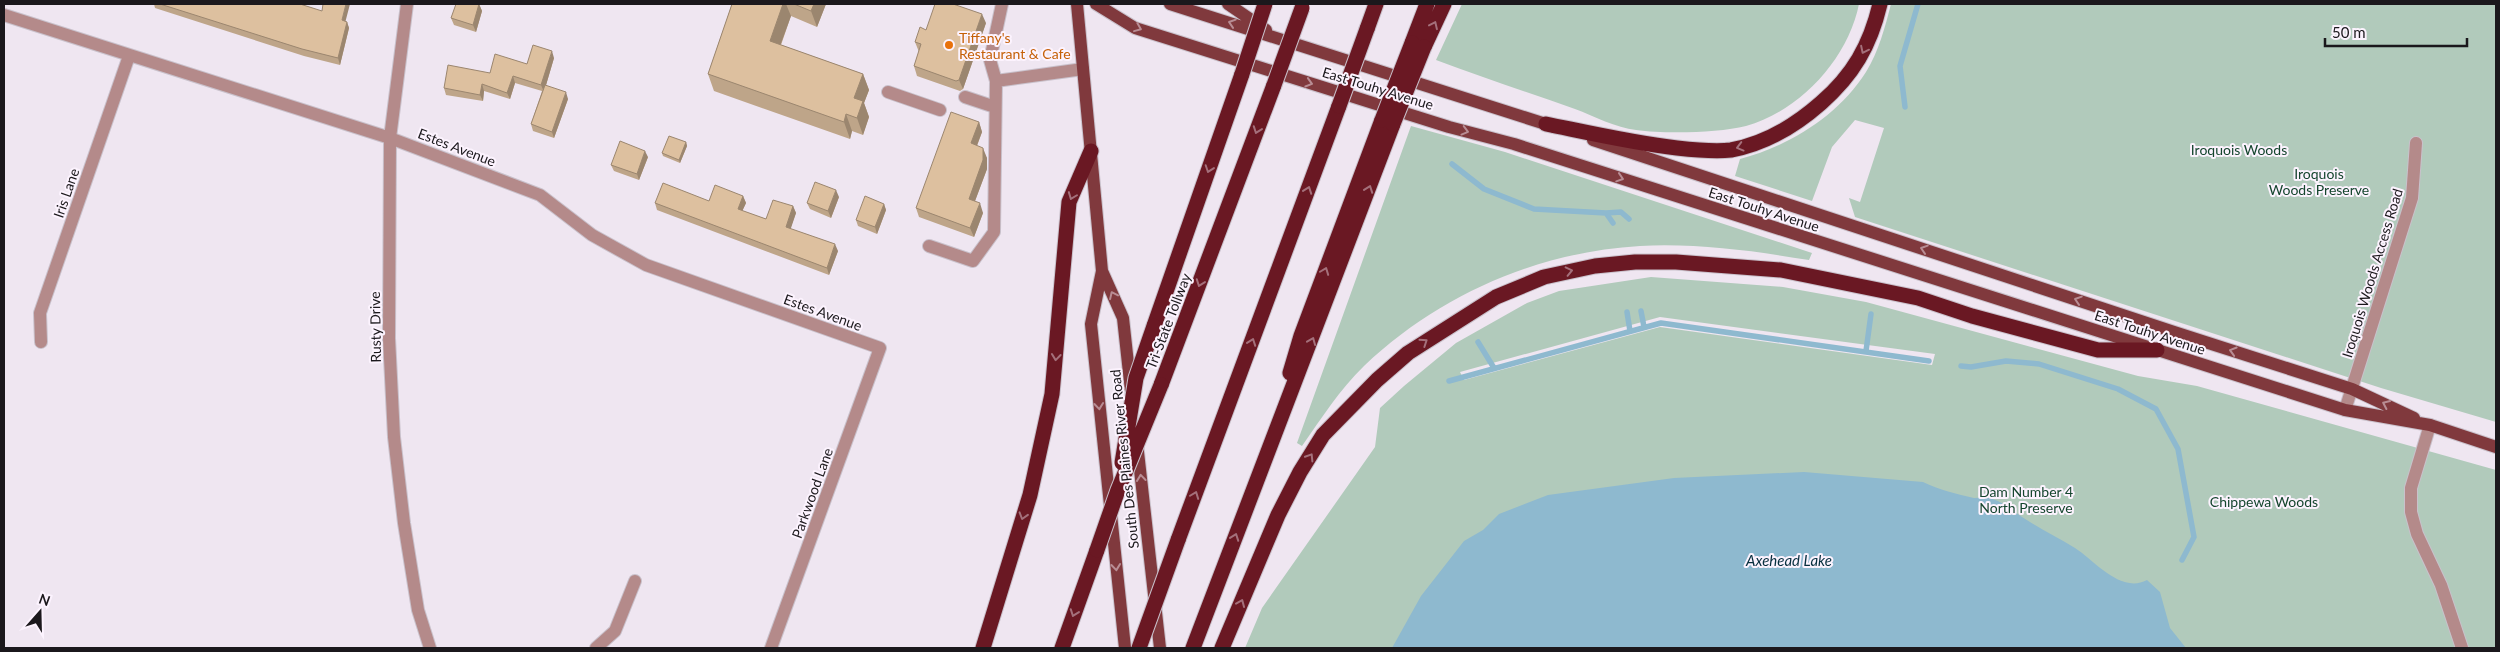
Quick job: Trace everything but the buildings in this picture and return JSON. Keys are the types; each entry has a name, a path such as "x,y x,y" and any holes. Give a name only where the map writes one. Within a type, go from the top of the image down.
{"highway":[{"path":"1118,490 1136,378 1265,4"},
{"path":"1139,648 1376,4"},
{"path":"1194,648 1273,434 1301,336 1418,45 1427,4"},
{"path":"1418,45 1444,4"},
{"path":"1546,124 1643,145 1699,150 1730,150 1752,144 1801,121 1835,91 1856,67 1870,36 1880,4"},
{"name":"Tri-State Tollway","path":"1062,648 1118,490 1161,385 1303,6"},
{"path":"982,648 1030,495 1052,394 1069,202 1091,151"},
{"path":"1222,648 1278,515 1300,472 1323,435 1377,380 1408,353 1496,297 1544,277 1595,266 1635,262 1676,262 1781,270 1918,298 1972,316 2098,350 2157,350"}],"main road":[{"name":"South Des Plaines River Road","path":"1077,4 1102,271 1091,324 1125,648"},
{"name":"East Touhy Avenue","path":"1096,4 1135,28 1449,127 1514,144 2345,410 2430,426 2496,447"},
{"name":"East Touhy Avenue","path":"1170,4 1546,124 2174,332 2352,388 2430,426"},
{"path":"1228,4 1278,38"},
{"name":"South Des Plaines River Road","path":"1102,271 1124,318 1160,648"}],"street":[{"name":"Rusty Drive","path":"407,4 390,138 389,338 394,437 404,523 418,610 430,648"},
{"path":"930,246 973,261 994,232 994,107 996,81 990,60 1002,4"},
{"name":"Estes Avenue","path":"4,15 390,138 540,195 592,235 646,265 880,348"},
{"name":"Iris Lane","path":"41,342 40,313 130,56"},
{"path":"996,81 1083,69"},
{"path":"888,92 940,110"},
{"path":"965,97 994,107"},
{"name":"Iroquois Woods Access Road","path":"2345,410 2412,198 2416,143"},
{"name":"Parkwood Lane","path":"771,648 880,348"},
{"path":"2430,426 2411,488 2412,512 2418,534 2441,586 2462,648"},
{"path":"596,648 615,631 635,581"}],"green space":[{"path":"1462,4 1859,4 1853,24 1833,63 1803,95 1785,108 1766,119 1746,126 1721,130 1676,132 1648,131 1621,127 1436,60"},
{"name":"Iroquois Woods","path":"1891,4 2496,4 2496,422 2381,388 1855,217 1849,198 1860,202 1884,128 1855,120 1832,147 1812,201 1735,176 1740,159 1776,146 1811,127 1827,115 1855,88 1875,56"},
{"path":"1411,126 1505,152 1812,253 1809,260 1725,248 1640,246 1564,257 1527,268 1457,298 1424,318 1393,341 1364,366 1347,384 1302,446 1297,443"},
{"name":"Dam Number 4 North Preserve","path":"1651,277 1783,287 1866,302 2138,376 2197,386 2496,470 2496,648 1245,648 1262,608 1375,447 1380,408 1456,343 1527,303 1559,291","holes":["1660,317 1935,354 1932,365 1660,327 1464,380 1460,372"]}],"water":[{"name":"Axehead Lake","path":"1804,472 1923,482 1974,498 1989,498 1998,501 2075,548 2100,568 2118,579 2128,583 2147,580 2160,592 2170,628 2186,648 1392,648 1421,596 1464,541 1483,530 1499,514 1548,495 1674,478"}],"waterway":[{"path":"1905,107 1900,66 1918,4"},
{"path":"1452,164 1484,189 1534,209 1606,213 1613,223"},
{"path":"1606,213 1621,212 1629,219"},
{"path":"1641,311 1644,327"},
{"path":"1627,312 1630,331"},
{"path":"1866,351 1871,314"},
{"path":"1449,381 1661,323 1929,361"},
{"path":"1478,342 1494,368"},
{"path":"1961,366 1971,367 2006,361 2039,364 2118,389 2156,409 2178,449 2194,537 2182,560"}],"place":[{"name":"Tiffany's Restaurant & Cafe","path":"949,45"}],"park label":[{"name":"Iroquois Woods Preserve","path":"2319,182"},
{"name":"Chippewa Woods","path":"2264,501"}]}
